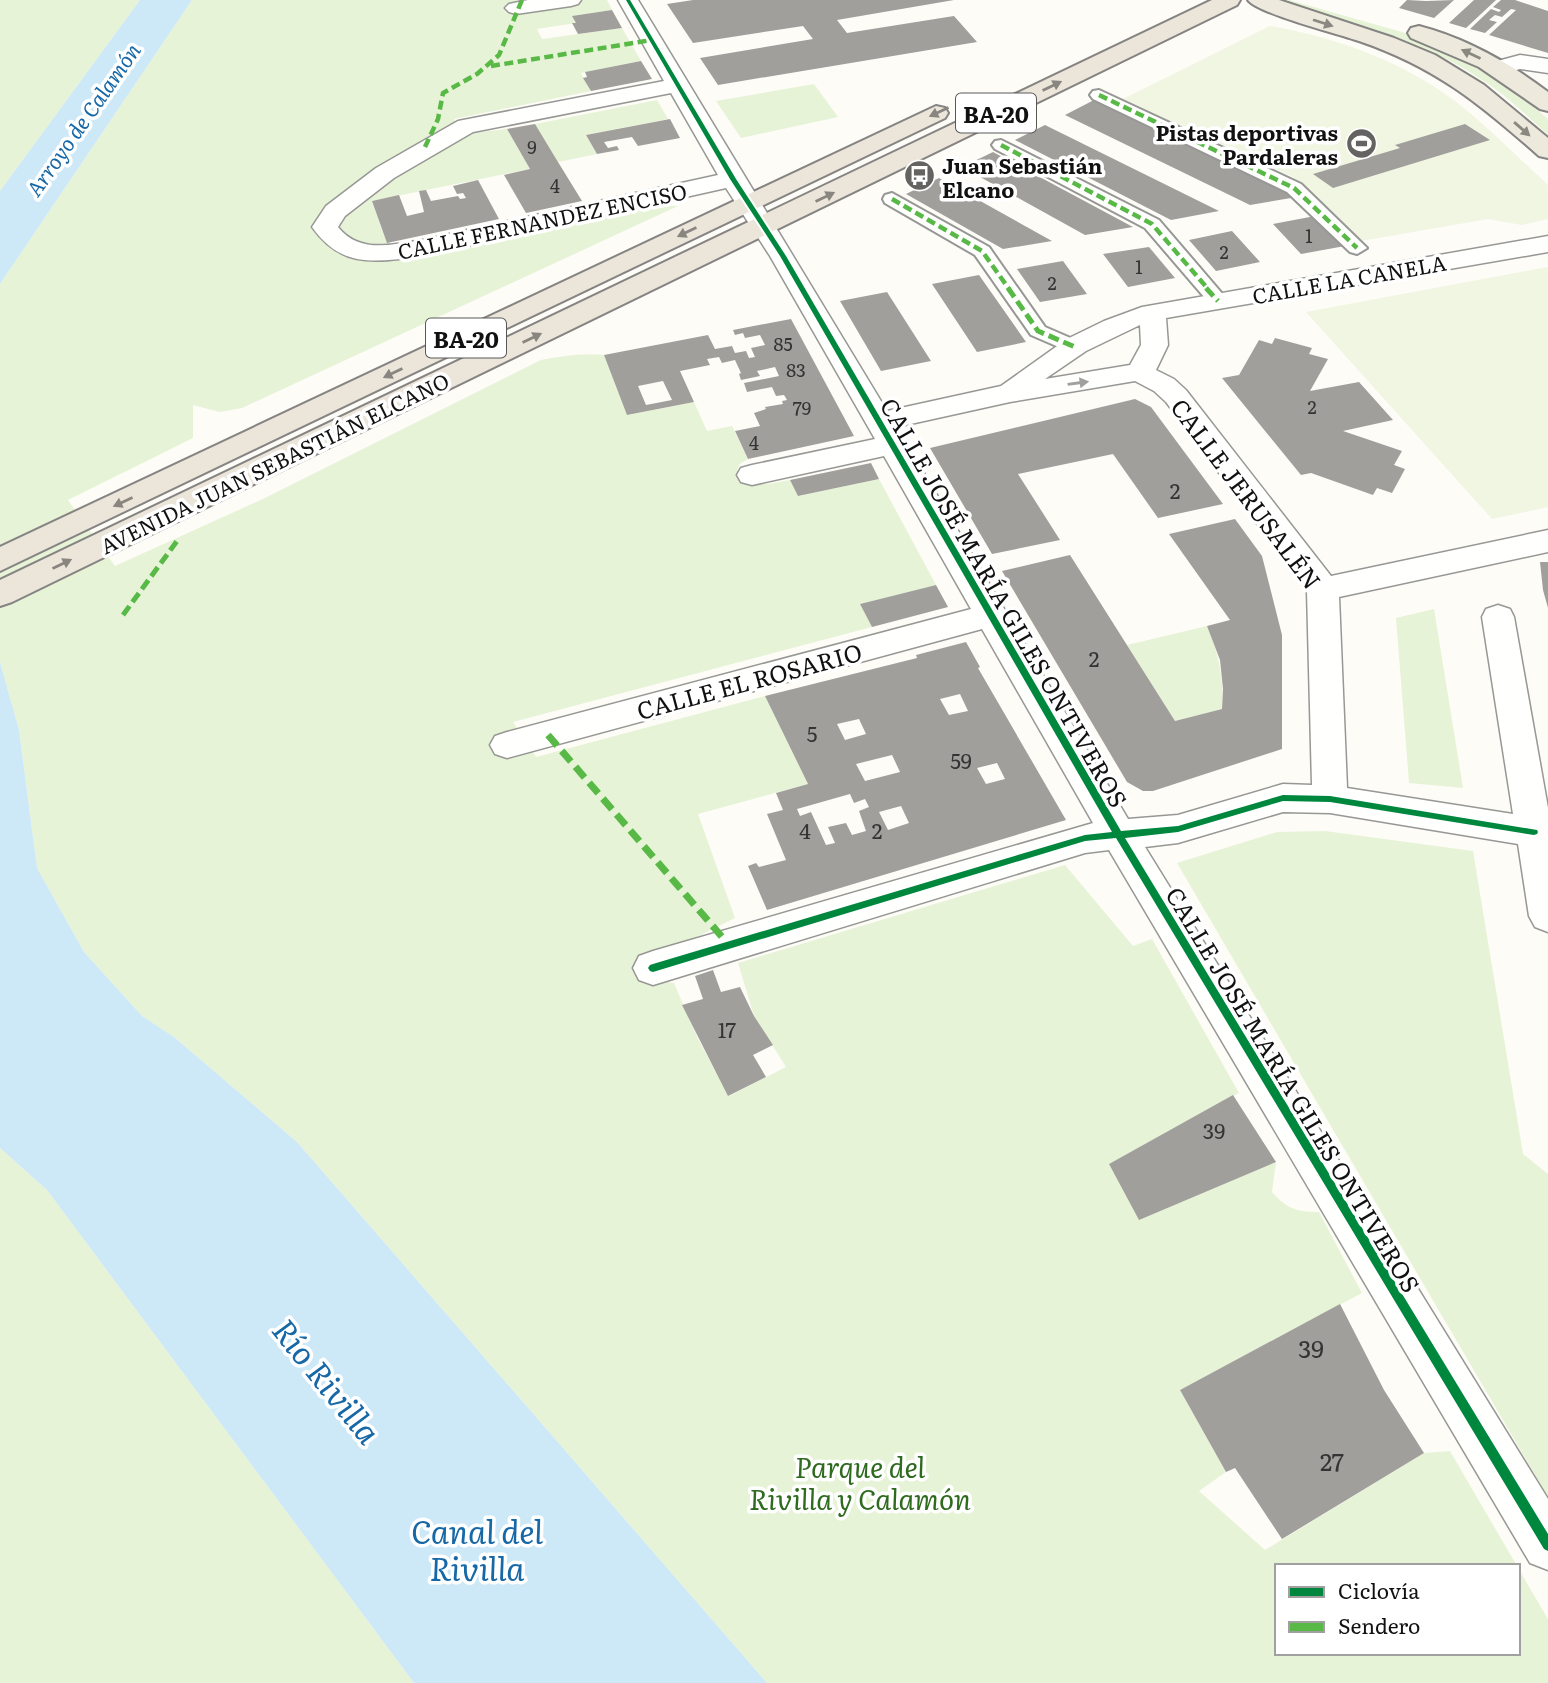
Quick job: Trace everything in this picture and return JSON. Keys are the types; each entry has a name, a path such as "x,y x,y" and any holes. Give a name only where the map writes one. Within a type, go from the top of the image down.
{"highway":[{"path":"1121,27 1178,0"},
{"name":"AVENIDA JUAN SEBASTIÁN ELCANO","path":"749,203 1228,0"},
{"name":"AVENIDA JUAN SEBASTIÁN ELCANO","path":"0,594 195,484 749,203 957,103"},
{"name":"AVENIDA JUAN SEBASTIÁN ELCANO","path":"0,560 195,484"}],"main road":[{"path":"1259,0 1392,46 1445,70 1489,101 1548,151"},
{"path":"1313,0 1423,34 1498,68 1548,104"}],"street":[{"path":"516,8 571,0"},
{"name":"CALLE JOSÉ MARÍA GILES ONTIVEROS","path":"628,0 886,433 1118,834 1548,1545"},
{"path":"1498,68 1520,62 1548,66"},
{"name":"CALLE FERNANDEZ ENCISO","path":"678,85 466,126 385,173 335,211 325,228 334,242 351,251 377,253 749,203"},
{"path":"1098,95 1294,188 1357,248"},
{"path":"1001,145 1152,224 1218,301"},
{"path":"892,199 982,251 1038,331 1075,347"},
{"name":"CALLE LA CANELA","path":"1010,393 1033,372 1119,321 1151,313 1548,244"},
{"path":"1139,372 1153,357 1157,339 1151,313"},
{"name":"CALLE LA CANELA","path":"752,475 1010,393 1139,372"},
{"name":"CALLE JERUSALÉN","path":"1139,372 1164,385 1176,396 1323,589 1330,799"},
{"path":"1323,589 1548,541"},
{"name":"CALLE EL ROSARIO","path":"507,745 991,615"},
{"path":"1498,617 1548,916"},
{"path":"653,968 1085,838 1178,828 1283,797 1330,799 1534,832"}],"green space":[{"path":"0,0 140,0 0,191"},
{"name":"Parque del Rivilla y Calamón","path":"192,0 607,0 612,10 573,16 576,23 537,29 542,39 622,28 641,61 581,73 591,91 454,119 462,134 507,129 530,169 372,201 388,241 402,248 429,253 660,206 678,206 242,408 220,412 193,405 193,438 68,500 115,566 265,498 541,360 588,354 604,355 628,415 694,402 707,431 732,426 748,459 740,464 737,470 742,477 754,484 790,480 799,496 879,479 936,585 860,604 872,627 513,722 536,757 765,696 808,784 698,814 735,918 650,960 653,980 674,983 698,1039 729,1096 786,1067 754,1016 738,963 1065,865 1133,946 1152,939 1239,1093 1109,1164 1139,1219 1276,1162 1272,1192 1293,1208 1319,1212 1362,1293 1180,1390 1226,1472 1199,1491 1265,1550 1424,1453 1450,1451 1516,1564 1275,1564 1275,1655 1520,1655 1520,1571 1548,1619 1548,1683 767,1683 297,1142 174,1037 142,1016 84,952 37,868 19,730 0,662 0,284"},
{"path":"1266,0 1289,0 1409,34 1480,67 1512,88 1548,119 1548,135 1491,86 1432,52 1378,31"},
{"name":"Pistas deportivas Pardaleras","path":"1270,26 1341,43 1388,62 1432,85 1465,109 1548,185 1548,219 1522,225 1488,219 1361,241 1293,177 1123,99"},
{"path":"814,84 838,117 741,138 716,101"},
{"path":"657,100 668,119 586,135 597,154 558,162 535,124"},
{"path":"1548,267 1548,507 1492,519 1306,312"},
{"path":"1434,609 1463,788 1409,783 1396,618"},
{"path":"1207,626 1220,667 1222,709 1175,721 1127,645"},
{"path":"1325,831 1473,851 1523,1154 1548,1174 1548,1497 1177,863 1277,832"},
{"path":"0,1148 47,1190 414,1683 0,1683"}],"water":[{"name":"Arroyo de Calamón","path":"140,0 192,0 0,284 0,191"},
{"name":"Canal del Rivilla","path":"0,662 19,730 37,868 84,952 142,1016 174,1037 297,1142 767,1683 414,1683 47,1190 0,1148"}],"building":[{"path":"693,0 954,0 837,20 847,33 954,16 977,42 718,85 700,58 813,39 803,26 693,43 667,4"},
{"path":"1407,0 1454,0 1434,18 1399,8"},
{"path":"1474,0 1496,0 1466,28 1449,23"},
{"path":"1501,0 1515,0 1548,11 1548,53 1489,35 1516,10 1511,9 1502,17 1495,15 1489,20 1497,22 1485,33 1470,29 1491,9 1499,12 1501,10 1493,7"},
{"path":"612,10 622,28 578,34 572,23 576,23 572,16"},
{"path":"641,61 652,79 591,91 583,78 587,77 585,72"},
{"path":"1094,100 1297,197 1250,205 1065,115"},
{"path":"670,119 680,138 638,146 632,137 604,142 608,148 617,146 619,150 597,154 586,135"},
{"path":"535,124 582,201 526,213 504,175 530,169 507,129"},
{"path":"1465,124 1490,140 1333,188 1313,174 1400,148 1395,145"},
{"path":"1045,125 1219,211 1171,220 1015,140"},
{"path":"993,152 1133,227 1085,235 962,167"},
{"path":"939,178 1052,241 1003,249 906,194"},
{"path":"478,180 499,219 387,243 372,201 399,195 407,216 424,212 419,191 426,190 431,201 458,196 460,199 466,198 463,193 457,194 453,186"},
{"path":"1315,216 1345,246 1301,254 1273,224"},
{"path":"1232,231 1260,262 1216,271 1189,240"},
{"path":"1149,247 1175,278 1128,287 1103,254"},
{"path":"1063,261 1087,294 1040,302 1017,269"},
{"path":"979,275 1026,342 977,352 932,284"},
{"path":"887,292 931,361 881,371 840,301"},
{"path":"791,319 854,436 748,459 735,431 760,426 754,413 766,409 765,407 783,404 782,401 787,400 784,395 776,396 772,387 747,392 744,383 779,376 775,367 757,371 760,376 741,380 735,360 722,363 719,357 707,359 710,365 680,371 694,402 627,415 604,355 708,335 715,349 732,346 735,353 746,351 749,358 755,357 751,348 765,345 760,335 745,338 743,333 735,335 733,330","holes":["663,381 672,400 646,405 638,386"]},
{"path":"1275,338 1312,348 1309,354 1328,359 1310,391 1359,382 1393,420 1343,431 1402,451 1394,465 1405,469 1392,493 1377,488 1373,495 1311,473 1301,475 1222,378 1239,375 1259,340 1272,344"},
{"path":"1135,399 1151,407 1223,504 1158,518 1113,454 1018,474 1060,540 992,554 930,448"},
{"path":"871,463 879,479 798,496 790,480"},
{"path":"1235,519 1262,556 1282,635 1282,749 1153,791 1143,791 1127,782 1002,571 1070,555 1175,721 1222,709 1220,660 1207,626 1230,620 1169,534"},
{"path":"1540,562 1548,562 1548,608 1543,590"},
{"path":"936,585 948,607 872,627 860,604"},
{"path":"966,642 980,667 978,668 1066,820 767,910 748,866 756,863 759,867 786,860 767,814 783,810 776,793 808,784 765,696 917,658 916,655","holes":["960,694 968,711 949,715 940,699","859,719 866,734 845,740 837,724","892,755 900,772 865,781 856,764","997,763 1005,779 986,784 977,768","850,794 854,803 865,799 869,807 859,811 866,831 852,835 846,823 828,827 835,843 826,845 811,812 800,816 797,809","901,806 909,823 888,830 879,812"]},
{"path":"713,970 721,992 740,987 754,1016 773,1045 753,1055 766,1077 728,1096 682,1005 703,999 695,976"},
{"path":"1233,1095 1276,1162 1139,1220 1109,1164"},
{"path":"1340,1304 1384,1390 1424,1453 1282,1539 1235,1468 1226,1472 1180,1390"}],"marked path":[{"path":"425,147 438,119 443,93 477,74 499,55 522,0"},
{"path":"491,66 652,40"},
{"path":"1099,95 1294,188 1357,248"},
{"path":"1001,145 1152,224 1218,301"},
{"path":"892,199 982,251 1038,331 1075,347"},
{"path":"123,615 177,541"},
{"path":"548,735 729,945"}],"cycle path":[{"path":"628,0 733,179 783,256 1118,834 1548,1545"},
{"path":"653,968 1085,838 1178,829 1283,798 1330,799 1534,832"}],"place":[{"name":"Pistas deportivas Pardaleras","path":"1361,143"},
{"name":"Juan Sebastián Elcano","path":"919,176"}],"water label":[{"name":"Río Rivilla","path":"328,1380"}]}
